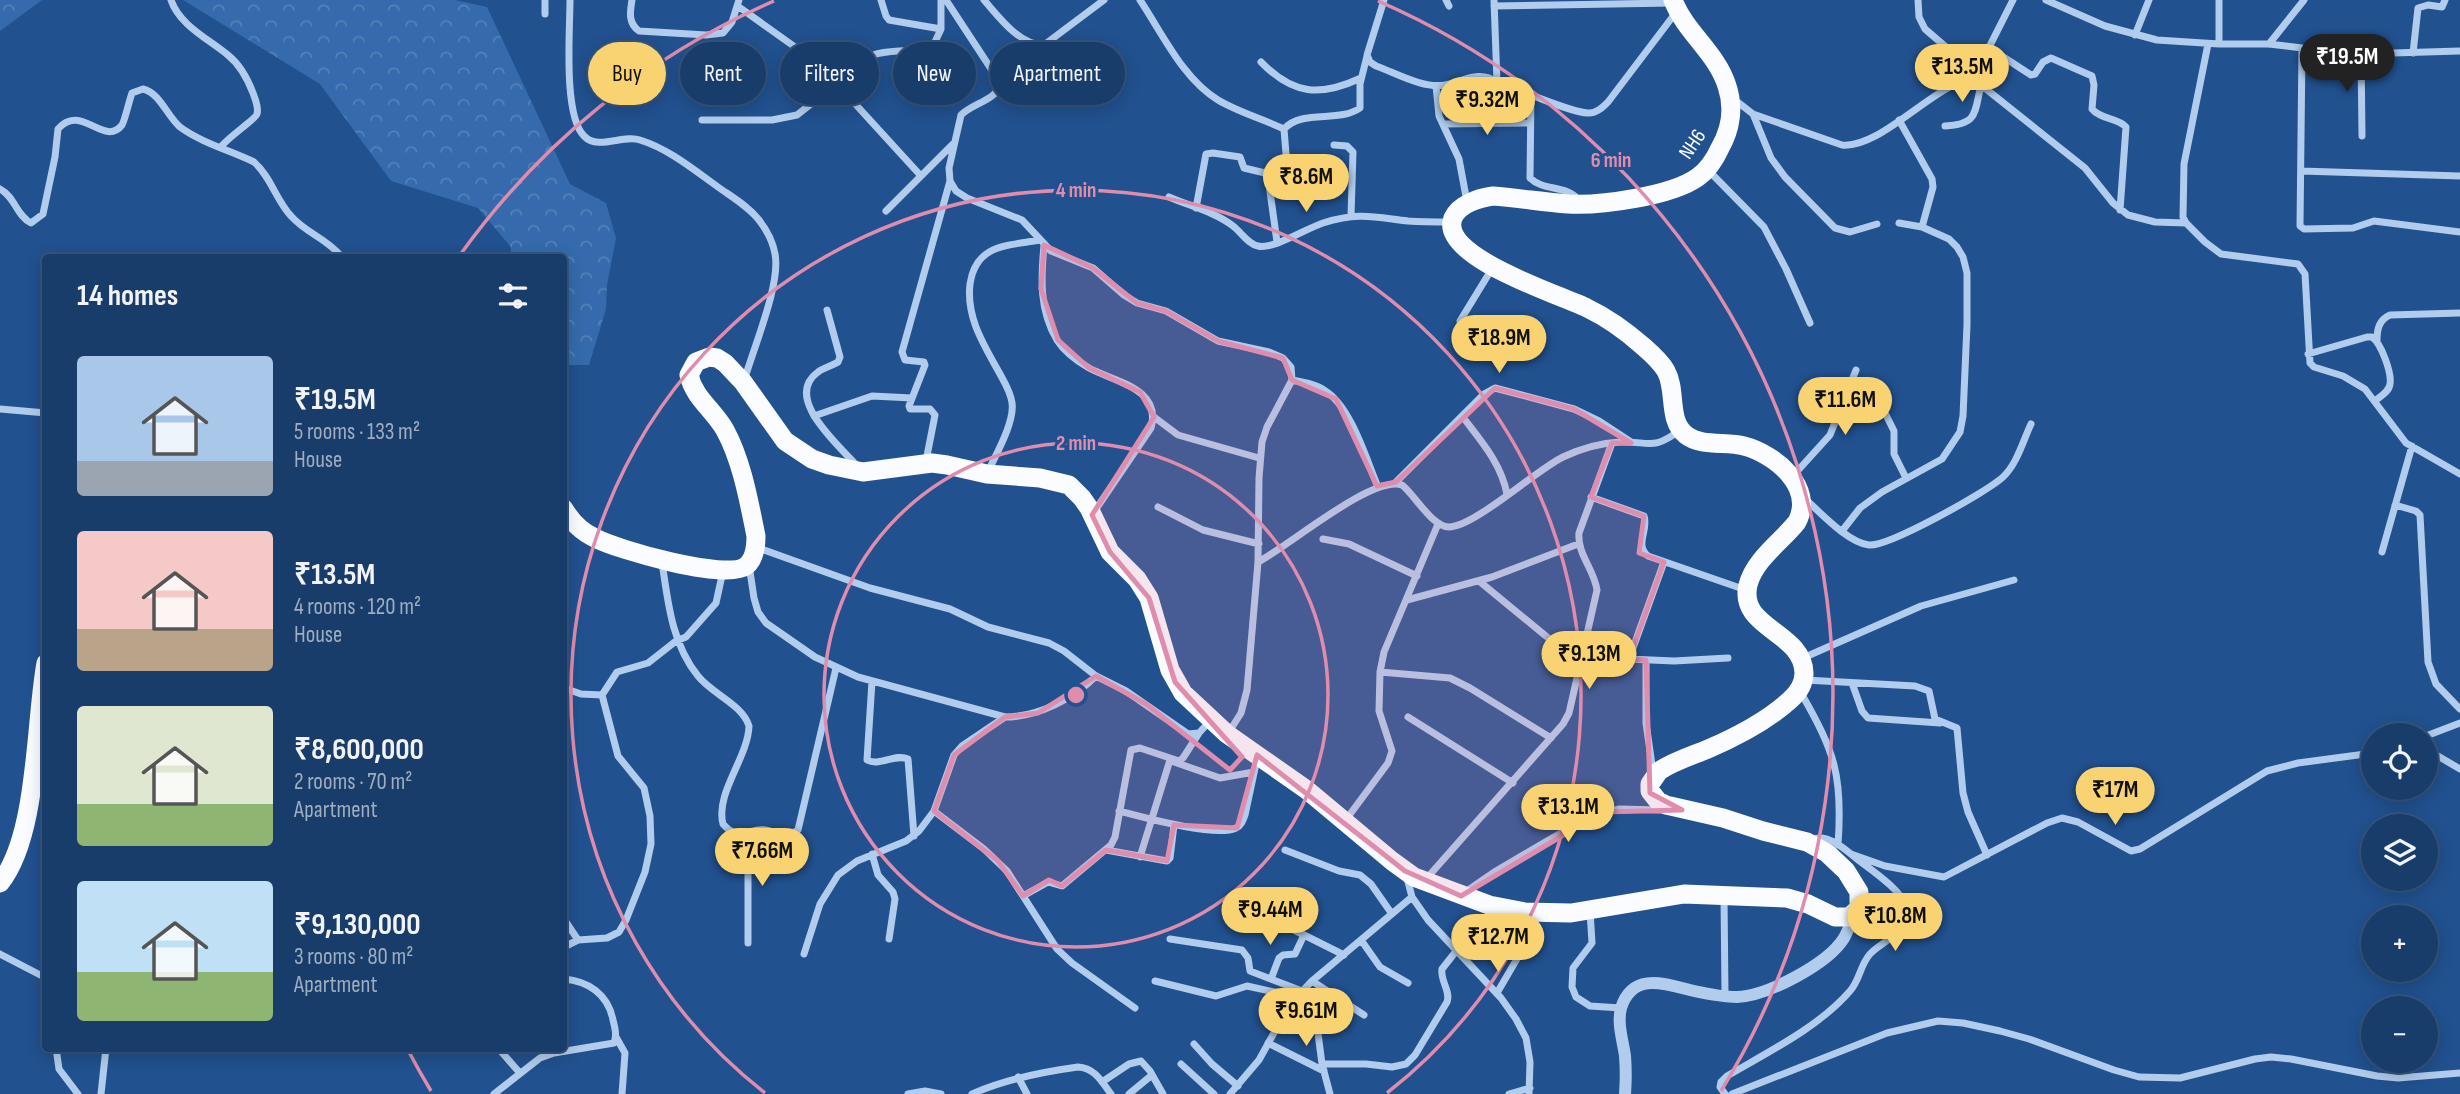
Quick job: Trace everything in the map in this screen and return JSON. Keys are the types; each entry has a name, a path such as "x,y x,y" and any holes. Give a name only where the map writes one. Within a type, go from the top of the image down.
{"highway":[{"name":"NH6","path":"1467,204 1483,197 1506,197 1581,204 1671,190 1693,181 1707,169 1719,151 1728,128 1731,117 1729,94 1719,69 1675,4"},
{"path":"567,513 579,528 592,537 662,560 723,571 738,569 752,555 753,522 731,443 716,417 696,395 689,375 696,362 709,357 717,358 743,382 785,441 829,465 863,472 947,464 987,474 1062,482 1075,490 1092,515 1110,552 1137,579 1149,598 1175,681 1205,727 1227,734 1256,763 1307,790 1405,872 1461,896 1504,909 1535,912 1571,913 1684,894 1787,898 1808,904 1835,917 1855,914 1860,899 1851,877 1827,853 1807,842 1667,805 1652,796 1650,784 1654,776 1668,765 1710,748 1757,723 1784,705 1802,685 1802,658 1795,647 1758,620 1751,607 1748,591 1754,572 1801,514 1801,496 1792,478 1779,465 1754,449 1691,439 1681,430 1676,420 1666,371 1643,346 1594,312 1493,267 1469,253 1454,235 1452,222 1454,216 1467,204"},
{"path":"0,883 14,860 22,832 42,716"}],"street":[{"path":"171,0 179,16 236,63 256,103 257,113 254,120 227,138 221,146"},
{"path":"545,0 545,14"},
{"path":"570,0 571,102 578,128 584,137 602,142 636,138 662,149 751,211 770,237 776,270 743,382"},
{"path":"632,0 631,20 633,27 639,31 706,35 723,33 732,22 739,3 789,42"},
{"path":"881,0 889,20 941,29"},
{"path":"879,53 929,47 935,42 941,29 943,0"},
{"path":"926,464 935,415 930,409 910,409 909,406 925,365 905,360 902,352 950,181 953,144 961,115 998,92 1001,84 943,0"},
{"path":"984,0 1023,39 1034,45 1044,46 1104,0"},
{"path":"1140,0 1185,68 1209,93 1219,100 1284,128"},
{"path":"1284,128 1295,121 1356,111 1361,104 1361,78 1384,0"},
{"path":"1918,0 1919,17 1925,29 1975,74 1981,85 2085,168 2120,210 2143,220 2186,223"},
{"path":"1729,94 1753,114 1851,146 1871,139 1955,83 1975,74 2013,0"},
{"path":"2046,0 2088,19 2157,40 2413,53 2460,51"},
{"path":"2135,35 2149,0"},
{"path":"2219,0 2219,44"},
{"path":"2269,44 2304,0"},
{"path":"2413,53 2418,8 2428,5 2442,7 2445,0"},
{"path":"1497,82 1494,3 1675,4"},
{"path":"1367,55 1370,62 1376,66 1436,86 1482,75 1575,111 1590,113 1601,109 1675,4"},
{"path":"2208,44 2184,164 2182,210 2186,223 2221,254 2298,264 2305,274 2310,363 2365,389 2376,400 2399,436 2460,474"},
{"path":"1989,47 2031,75 2035,74 2043,62 2051,58 2092,76 2092,109 2099,116 2122,123 2126,127 2120,210"},
{"path":"2302,48 2300,226 2304,229 2353,228 2374,221 2460,232"},
{"path":"2361,51 2362,136"},
{"path":"1261,62 1286,83 1302,90 1329,90 1361,78"},
{"path":"1945,126 1970,122 1981,85"},
{"path":"1436,86 1437,107 1459,159 1467,204"},
{"path":"0,189 11,198 20,216 31,223 37,220 43,214 58,129 69,120 76,119 104,131 116,130 121,126 132,93 143,89 152,92 169,116 188,133 254,162 262,169 291,216 304,228 331,243 340,254"},
{"path":"1531,94 1530,178 1536,184 1574,194 1581,204"},
{"path":"702,120 786,118 812,105"},
{"path":"856,105 921,176"},
{"path":"1753,114 1771,158 1785,177 1835,228 1850,233 1877,224"},
{"path":"1899,120 1932,179 1933,187 1922,227"},
{"path":"1443,124 1530,122"},
{"path":"1284,128 1286,154 1307,200"},
{"path":"886,211 953,144"},
{"path":"1335,145 1347,146 1353,152 1351,216"},
{"path":"1196,208 1206,154 1240,157 1244,169 1265,173 1268,177 1278,242"},
{"path":"1707,169 1763,227 1776,247 1810,323"},
{"path":"2301,171 2460,176"},
{"path":"950,181 956,191 967,198 1022,220 1051,251 1093,268 1137,303 1166,311 1219,341 1251,346 1283,358 1290,367 1292,380 1266,427 1259,458 1259,544 1247,690 1241,713 1227,734"},
{"path":"1169,197 1232,225 1259,247 1322,223 1351,216 1371,215 1409,221 1452,222"},
{"path":"1842,531 1860,508 1882,492 1942,459 1960,432 1963,416 1967,273 1963,257 1949,239 1922,227 1899,223"},
{"path":"1042,243 1041,289 1047,317 1058,340 1068,353 1089,368 1128,384 1140,392 1150,405 1154,417 1151,428 1092,515"},
{"path":"987,474 1013,412 1009,390 978,335 972,317 969,296 971,277 977,262 985,253 999,247 1042,243"},
{"path":"1481,350 1462,335 1460,321 1493,267"},
{"path":"827,310 838,362 816,372 807,386 807,402 814,416 863,472"},
{"path":"2376,400 2387,391 2390,384 2377,340 2377,328 2384,318 2390,315 2460,313"},
{"path":"2308,354 2367,337 2377,340"},
{"path":"1792,478 1830,435 1856,370"},
{"path":"1292,380 1320,387 1336,399 1348,418 1378,487"},
{"path":"1258,562 1283,548 1334,511 1378,487 1396,482 1484,394 1495,388 1574,409 1632,443"},
{"path":"814,416 872,396 912,398"},
{"path":"1881,405 1894,431 1894,454 1906,478"},
{"path":"0,409 42,413"},
{"path":"1462,416 1497,463 1507,494"},
{"path":"1154,417 1178,435 1259,458"},
{"path":"1801,496 1859,543 1882,545 1978,495 2005,476 2031,424"},
{"path":"1396,482 1409,491 1438,524 1448,527 1470,519 1559,459 1573,453 1612,443 1655,445 1681,430"},
{"path":"1424,881 1513,783 1569,713 1597,590 1596,579 1578,544 1581,523 1612,443"},
{"path":"2382,552 2412,446"},
{"path":"1591,497 1644,516 1646,525 1642,550 1648,556 1748,591"},
{"path":"2395,505 2416,511 2420,515 2431,674 2436,684 2460,709"},
{"path":"1158,507 1203,530 1259,544"},
{"path":"1344,822 1388,763 1392,751 1379,711 1380,671 1389,636 1438,524"},
{"path":"1323,539 1349,544 1417,576"},
{"path":"1407,600 1479,581 1578,544"},
{"path":"1096,676 1087,685 1038,712 1020,717 1005,717 872,681 815,657 766,623 758,612 754,598 752,555 950,609 997,630 1049,643 1096,676 1126,691 1180,730 1188,734 1205,727"},
{"path":"662,560 676,641 698,676 747,720 749,732 723,802 721,818 731,831 748,834 765,830 787,836 797,830 836,668"},
{"path":"1629,659 1664,562"},
{"path":"567,946 578,940 607,938 619,932 645,872 651,844 650,816 644,788 618,755 602,695 617,672 648,663 686,636 716,603 723,571"},
{"path":"1802,658 1921,606 2014,580"},
{"path":"1479,581 1581,661 1728,658"},
{"path":"1646,660 1646,723 1654,776"},
{"path":"1380,671 1450,678 1551,738"},
{"path":"872,681 867,760 874,763 902,756 908,758 914,836"},
{"path":"1852,683 1862,711 1868,718 1940,723 1957,728 1963,793 1968,812 1987,855"},
{"path":"1838,845 1839,786 1836,765 1802,685 1852,683 1925,688 1929,691 1935,719 1940,723"},
{"path":"567,689 581,694 602,695"},
{"path":"804,954 820,904 838,874 857,860 914,836 934,811 954,755 962,746 1005,717"},
{"path":"1408,718 1513,783"},
{"path":"2438,731 2460,723"},
{"path":"1172,760 1183,758 1205,727"},
{"path":"1023,896 1048,882 1062,886 1107,850 1115,838 1131,750 1140,748 1220,778 1256,763"},
{"path":"1851,854 1885,866 1944,877 2047,823 2062,818 2078,822 2131,851 2140,849 2275,768 2361,755"},
{"path":"2438,756 2460,769"},
{"path":"1140,857 1172,760"},
{"path":"1119,811 1197,829 1237,828 1243,822 1256,763"},
{"path":"1461,896 1496,871 1569,827 1602,812 1619,809 1682,810"},
{"path":"934,811 998,861 1057,949 1072,963 1135,1008"},
{"path":"1107,850 1163,862 1170,858 1174,825"},
{"path":"748,834 748,943"},
{"path":"1725,1094 1720,1087 1727,1076 1826,1015 1851,990 1870,954 1900,931 1906,919 1906,906 1900,895 1851,854 1820,837 1807,842"},
{"path":"1285,850 1339,871 1360,875 1371,884 1392,914"},
{"path":"872,854 878,875 893,892 895,899 889,939"},
{"path":"1405,872 1412,898 1428,920 1497,993 1526,1038 1530,1062 1530,1091 1509,1094"},
{"path":"1724,895 1725,995"},
{"path":"1230,1094 1259,1060 1290,1004 1312,981 1412,898"},
{"path":"1240,903 1344,955"},
{"path":"1590,910 1592,943 1573,968 1572,987 1576,997 1590,1006 1622,1008"},
{"path":"1497,993 1528,940 1535,912"},
{"path":"1625,1094 1626,1075 1620,1029 1622,1008 1631,992 1639,985 1671,983 1693,991 1738,997 1757,993 1806,971 1822,960 1843,940 1855,914"},
{"path":"567,924 578,940"},
{"path":"1271,979 1279,958 1295,954 1304,935"},
{"path":"1170,939 1242,950 1247,953 1250,971 1300,994 1316,1018 1330,1094"},
{"path":"1361,940 1380,967 1408,983"},
{"path":"1268,1043 1323,1067 1366,1064 1392,1067 1406,1064 1415,1055 1447,1002 1449,997 1442,979 1442,969 1457,950"},
{"path":"0,954 42,976"},
{"path":"567,980 582,982 600,993 612,1014 616,1037 625,1053 622,1094"},
{"path":"1155,981 1216,996 1247,986 1300,994"},
{"path":"1312,981 1364,1015"},
{"path":"1737,1093 1886,1033 1938,1021 2000,1031 2139,1076 2180,1078 2247,1060 2271,1057 2398,1078 2460,1073"},
{"path":"567,1051 609,1045 614,1043 616,1037"},
{"path":"1194,1044 1238,1086"},
{"path":"56,1052 58,1069 78,1094"},
{"path":"101,1094 106,1052"},
{"path":"502,1052 519,1072"},
{"path":"494,1094 540,1058 561,1052"},
{"path":"1102,1082 1136,1062 1145,1065 1163,1094"},
{"path":"1181,1064 1214,1094"},
{"path":"972,1094 1018,1077 1078,1067 1088,1068 1111,1094"},
{"path":"1129,1094 1152,1075"},
{"path":"1018,1077 1027,1094"},
{"path":"992,1085 1000,1094"},
{"path":"908,1094 925,1091 941,1094"}],"highlighted area":[{"path":"1044,245 1093,268 1137,303 1166,311 1218,341 1283,358 1292,380 1336,399 1377,486 1396,482 1495,388 1574,409 1631,443 1612,443 1591,497 1644,516 1639,553 1664,562 1629,659 1646,660 1650,793 1682,810 1602,812 1461,896 1405,871 1257,755 1237,828 1174,825 1167,861 1106,850 1062,886 1049,880 1023,896 998,861 934,811 954,755 1005,717 1038,713 1096,676 1146,704 1230,770 1242,757 1175,682 1149,598 1110,552 1092,515 1154,417 1140,392 1089,368 1058,340 1041,289"}],"green space":[{"path":"0,0 42,0 0,31"},
{"path":"183,0 455,0 487,7 570,184 606,203 616,238 607,285 606,309 589,365 567,365 567,254 511,254 510,246 478,208 391,181 320,84"}]}
